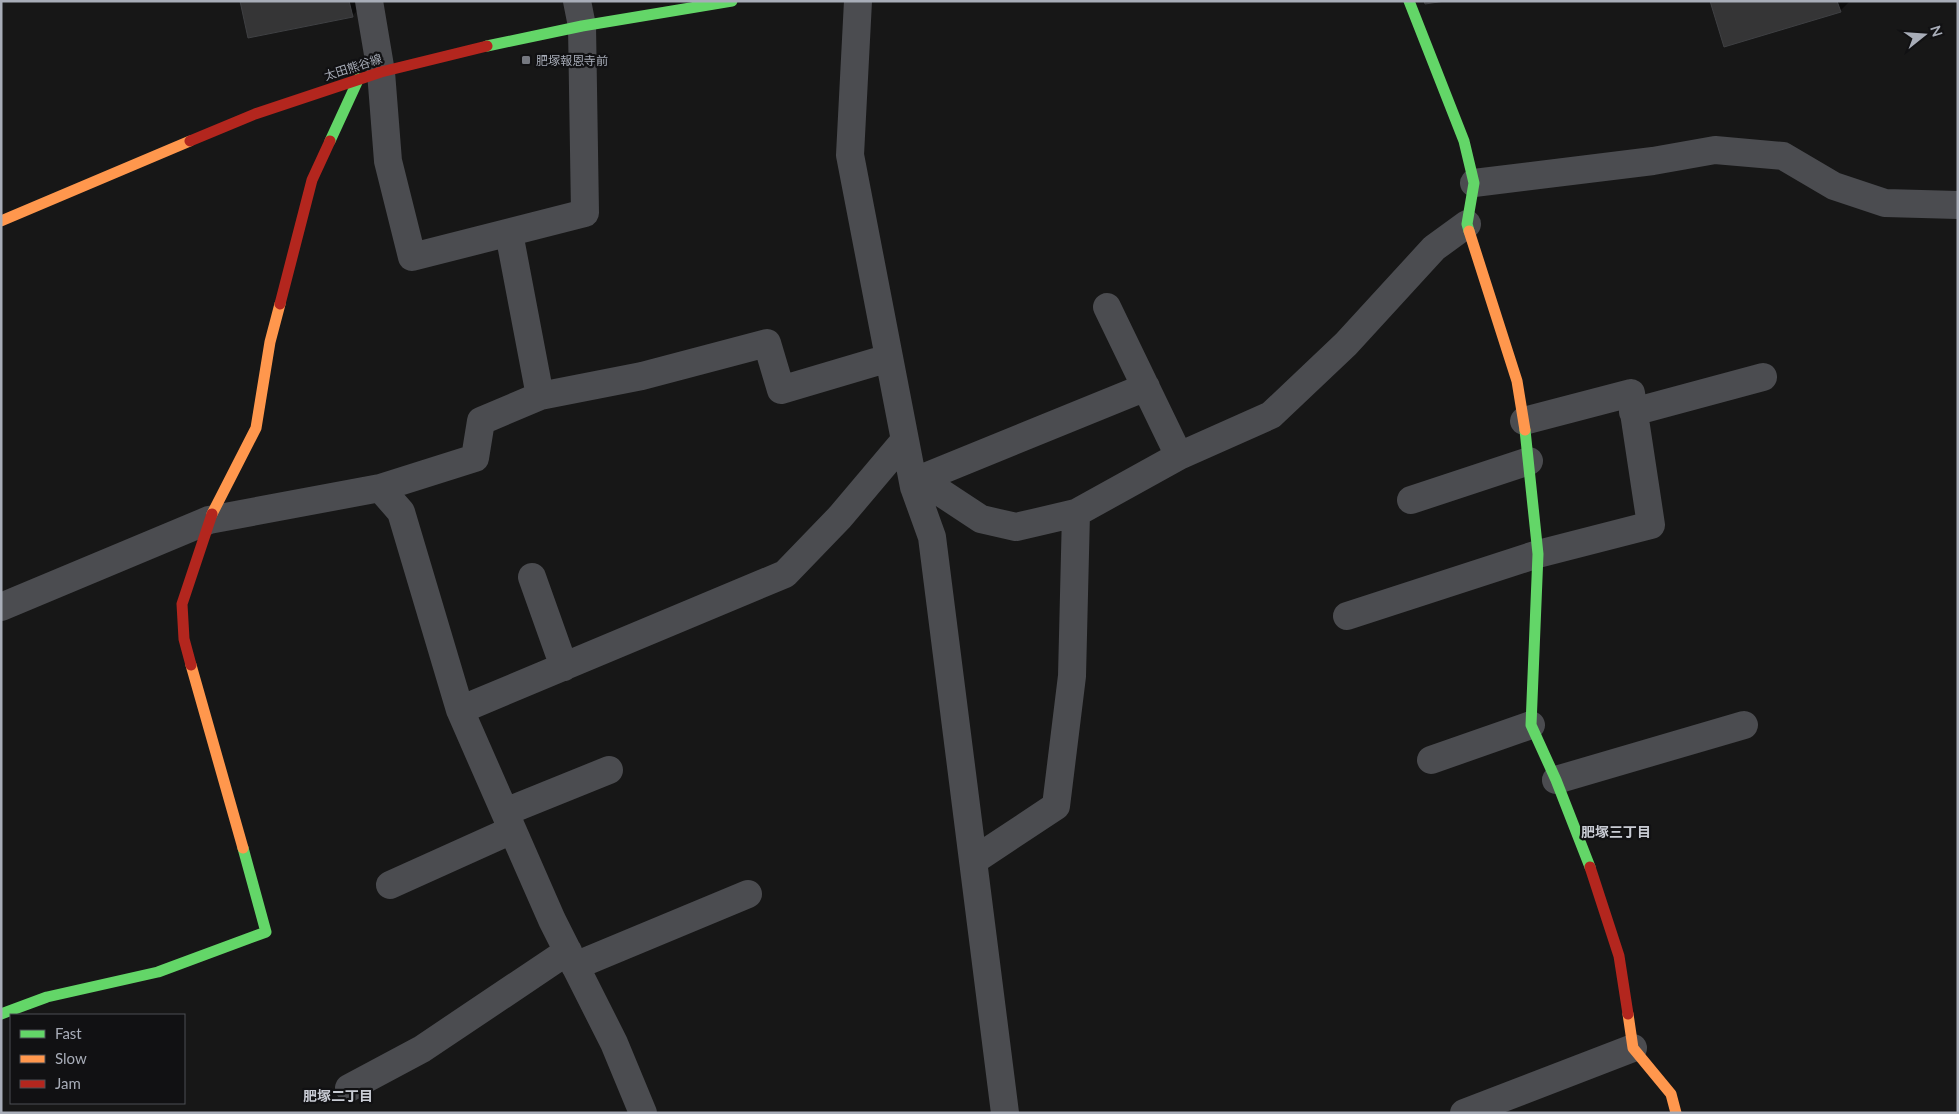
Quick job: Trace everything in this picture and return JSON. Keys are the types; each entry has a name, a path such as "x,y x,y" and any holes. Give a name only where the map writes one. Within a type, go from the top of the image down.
{"street":[{"path":"369,1 370,75 388,161 412,257 585,213 579,13"},
{"name":"太田熊谷線","path":"1,222 254,114 370,75 512,40 579,13 732,1"},
{"path":"858,1 850,155 914,487 932,537 1005,1113"},
{"path":"1409,1 1464,141 1474,183 1468,224 1517,381 1524,421 1538,554 1530,725 1556,780 1590,868 1619,956 1633,1048 1671,1094 1676,1113"},
{"path":"1,1014 47,997 158,972 266,932 184,639 182,604 209,520 256,428 270,342 312,180 370,75"},
{"path":"1474,183 1653,161 1715,150 1783,156 1834,186 1885,203 1958,205"},
{"path":"914,487 940,492 981,519 1016,527 1076,513 1179,456 1272,415 1346,344 1434,248 1468,224"},
{"path":"509,232 540,396"},
{"path":"1107,307 1179,456"},
{"path":"1,607 209,520 380,488 475,458 480,421 540,396 642,376 767,343 781,390 889,358"},
{"path":"1633,412 1763,377"},
{"path":"914,487 930,475 1146,387"},
{"path":"1347,616 1538,554 1651,524 1631,393 1524,421"},
{"path":"460,710 785,574 840,517 905,440"},
{"path":"1411,500 1529,461"},
{"path":"380,488 401,512 460,710 571,959 614,1043 643,1113"},
{"path":"973,861 1056,806 1072,676 1076,513"},
{"path":"532,577 564,667"},
{"path":"1556,780 1744,724"},
{"path":"1430,760 1530,725"},
{"path":"390,885 508,821 609,770"},
{"path":"349,1088 422,1049 571,959 748,894"},
{"path":"1464,1113 1633,1048"}],"building":[{"path":"240,1 349,1 353,17 248,38"},
{"path":"1424,1 1445,1 1425,4"},
{"path":"1710,1 1837,1 1841,12 1724,47"}],"traffic: fast":[{"path":"487,46 582,26 732,1"},
{"path":"1409,1 1464,141 1474,183 1467,224 1469,231"},
{"path":"330,141 359,78"},
{"path":"1525,430 1538,554 1531,725 1556,780 1590,867"},
{"path":"1,1014 47,997 158,972 266,932 243,848"}],"traffic: slow":[{"path":"1,221 190,141"},
{"path":"1469,231 1517,381 1525,430"},
{"path":"212,514 256,428 270,342 280,304"},
{"path":"191,665 243,848"},
{"path":"1628,1014 1633,1048 1671,1094 1676,1113"}],"traffic: jam":[{"path":"190,141 255,114 381,72 487,46"},
{"path":"280,304 312,180 330,141"},
{"path":"191,665 184,639 182,604 212,514"},
{"path":"1590,867 1619,956 1628,1014"}],"place":[{"name":"肥塚報恩寺前","path":"526,60"}],"district":[{"name":"肥塚三丁目","path":"1616,831"},
{"name":"肥塚二丁目","path":"338,1095"}]}
